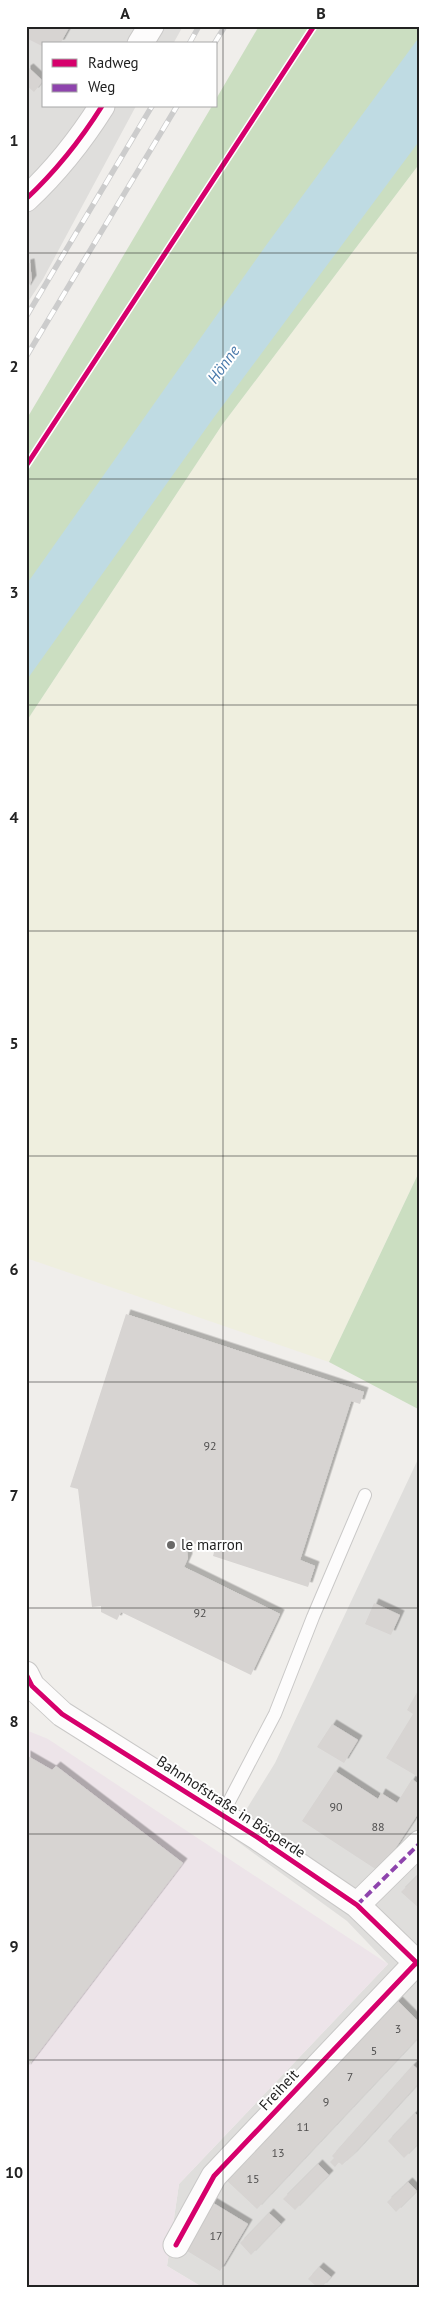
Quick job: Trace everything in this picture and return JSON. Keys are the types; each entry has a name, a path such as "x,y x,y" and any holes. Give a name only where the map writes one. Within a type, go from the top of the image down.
{"street":[{"path":"141,42 151,26"},
{"path":"26,199 51,176 101,108"},
{"name":"Bahnhofstraße in Bösperde","path":"26,1674 32,1686 34,1697 222,1815 356,1905 418,1964"},
{"path":"356,1905 420,1842"},
{"name":"Freiheit","path":"176,2245 214,2176 418,1964"}],"lane":[{"path":"222,1815 275,1714 313,1617 365,1495"}],"shaded area":[{"path":"26,26 183,26 174,42 42,42 42,108 135,108 43,279 26,305"},
{"path":"420,1455 420,2287 202,2287 167,2266 179,2184 388,1964 347,1921 230,1836 275,1763"},
{"path":"26,1730 48,1739 388,1964 179,2184 167,2266 202,2287 26,2287"}],"green space":[{"path":"259,26 420,26 420,163 222,425 26,722 26,420 211,108 218,108 218,96"},
{"path":"420,163 420,1170 329,1362 26,1258 26,722 222,425"},
{"path":"420,1170 420,1410 329,1362"}],"water":[{"name":"Hönne","path":"420,36 420,140 212,420 26,681 26,585 267,244"}],"building":[{"path":"26,26 70,26 61,42 42,42 42,46 26,38"},
{"path":"29,68 42,80 34,92 26,85 26,70"},
{"path":"30,263 32,280 26,290 26,264"},
{"path":"126,1314 364,1392 360,1404 351,1401 300,1560 315,1566 308,1587 213,1556 217,1541 186,1545 188,1558 184,1567 280,1614 251,1675 121,1612 117,1620 101,1612 101,1606 92,1607 78,1489 70,1487"},
{"path":"374,1603 400,1615 391,1635 365,1624"},
{"path":"420,1687 420,1778 386,1758 413,1714 407,1710"},
{"path":"332,1724 358,1740 344,1763 317,1747"},
{"path":"26,1755 52,1770 56,1766 183,1863 26,2069"},
{"path":"335,1771 378,1799 381,1793 397,1803 412,1779 420,1785 420,1811 380,1872 302,1821"},
{"path":"420,1873 420,1909 401,1892"},
{"path":"394,1997 420,2023 420,2036 257,2209 223,2177"},
{"path":"413,2065 420,2071 420,2082 353,2155 342,2165 339,2162 335,2167 330,2162 334,2158 332,2156"},
{"path":"415,2113 420,2118 420,2142 404,2158 388,2141"},
{"path":"318,2164 329,2175 295,2210 283,2199"},
{"path":"408,2182 417,2191 396,2212 387,2202"},
{"path":"210,2201 248,2224 220,2271 184,2249"},
{"path":"269,2213 281,2224 251,2255 240,2243"},
{"path":"319,2267 331,2277 322,2287 317,2287 308,2279"}],"railway":[{"path":"190,42 199,26"},
{"path":"215,42 225,26"},
{"path":"26,317 151,108"},
{"path":"26,357 176,108"}],"marked path":[{"path":"357,1905 420,1843"}],"cycle path":[{"path":"26,466 314,26"},
{"path":"26,199 67,155 101,108"},
{"path":"26,1674 32,1686 62,1714 257,1837 357,1905 420,1966"},
{"path":"176,2245 214,2176 416,1963"}],"place":[{"name":"le marron","path":"171,1545"}]}
